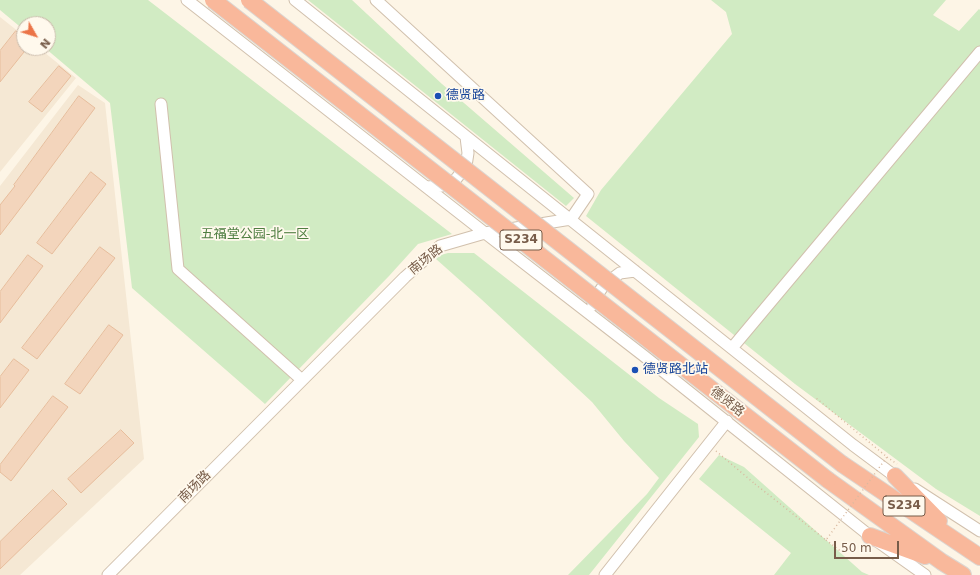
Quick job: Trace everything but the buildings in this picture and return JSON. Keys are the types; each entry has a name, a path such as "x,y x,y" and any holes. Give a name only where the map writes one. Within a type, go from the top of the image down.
{"highway":[{"name":"德贤路","path":"213,0 828,480 942,562 963,575"},
{"name":"德贤路","path":"249,0 842,464 980,557"},
{"path":"895,476 965,548"},
{"path":"870,536 942,562"}],"street":[{"name":"德贤路","path":"187,0 727,421 870,536 925,575"},
{"path":"295,0 853,445 895,476 980,531"},
{"path":"376,0 588,194 571,219"},
{"path":"732,348 980,52"},
{"path":"161,104 178,269 302,380"},
{"path":"426,187 442,186 456,179 466,166 468,153 466,137"},
{"name":"南场路","path":"108,575 405,277 440,246 485,233 571,219"},
{"path":"594,317 593,301 604,285 620,273 635,271"},
{"path":"606,575 727,421"}],"path":[{"path":"716,450 755,484"},
{"path":"826,540 843,553"}],"shaded area":[{"path":"0,17 16,30 16,56 49,56 76,78 0,172"},
{"path":"78,85 105,103 144,459 20,575 0,575 0,186"}],"green space":[{"name":"五福堂公园-北一区","path":"0,0 148,0 452,234 418,244 265,404 132,288 110,103 54,56 56,56 56,16 16,16 16,23 0,10"},
{"path":"308,0 352,0 442,84 574,198 566,206"},
{"path":"711,0 946,0 933,15 959,31 979,9 980,10 980,516 936,489 795,384 586,216 601,190 732,34 726,12"},
{"path":"448,253 474,253 659,398 698,424 699,437 589,575 568,575 647,494 659,478 624,441 592,402 436,259 441,255"},
{"path":"719,455 744,467 862,572 869,575 774,575 791,553 699,479"}],"place":[{"name":"德贤路","path":"438,96"},
{"name":"德贤路北站","path":"635,370"}]}
